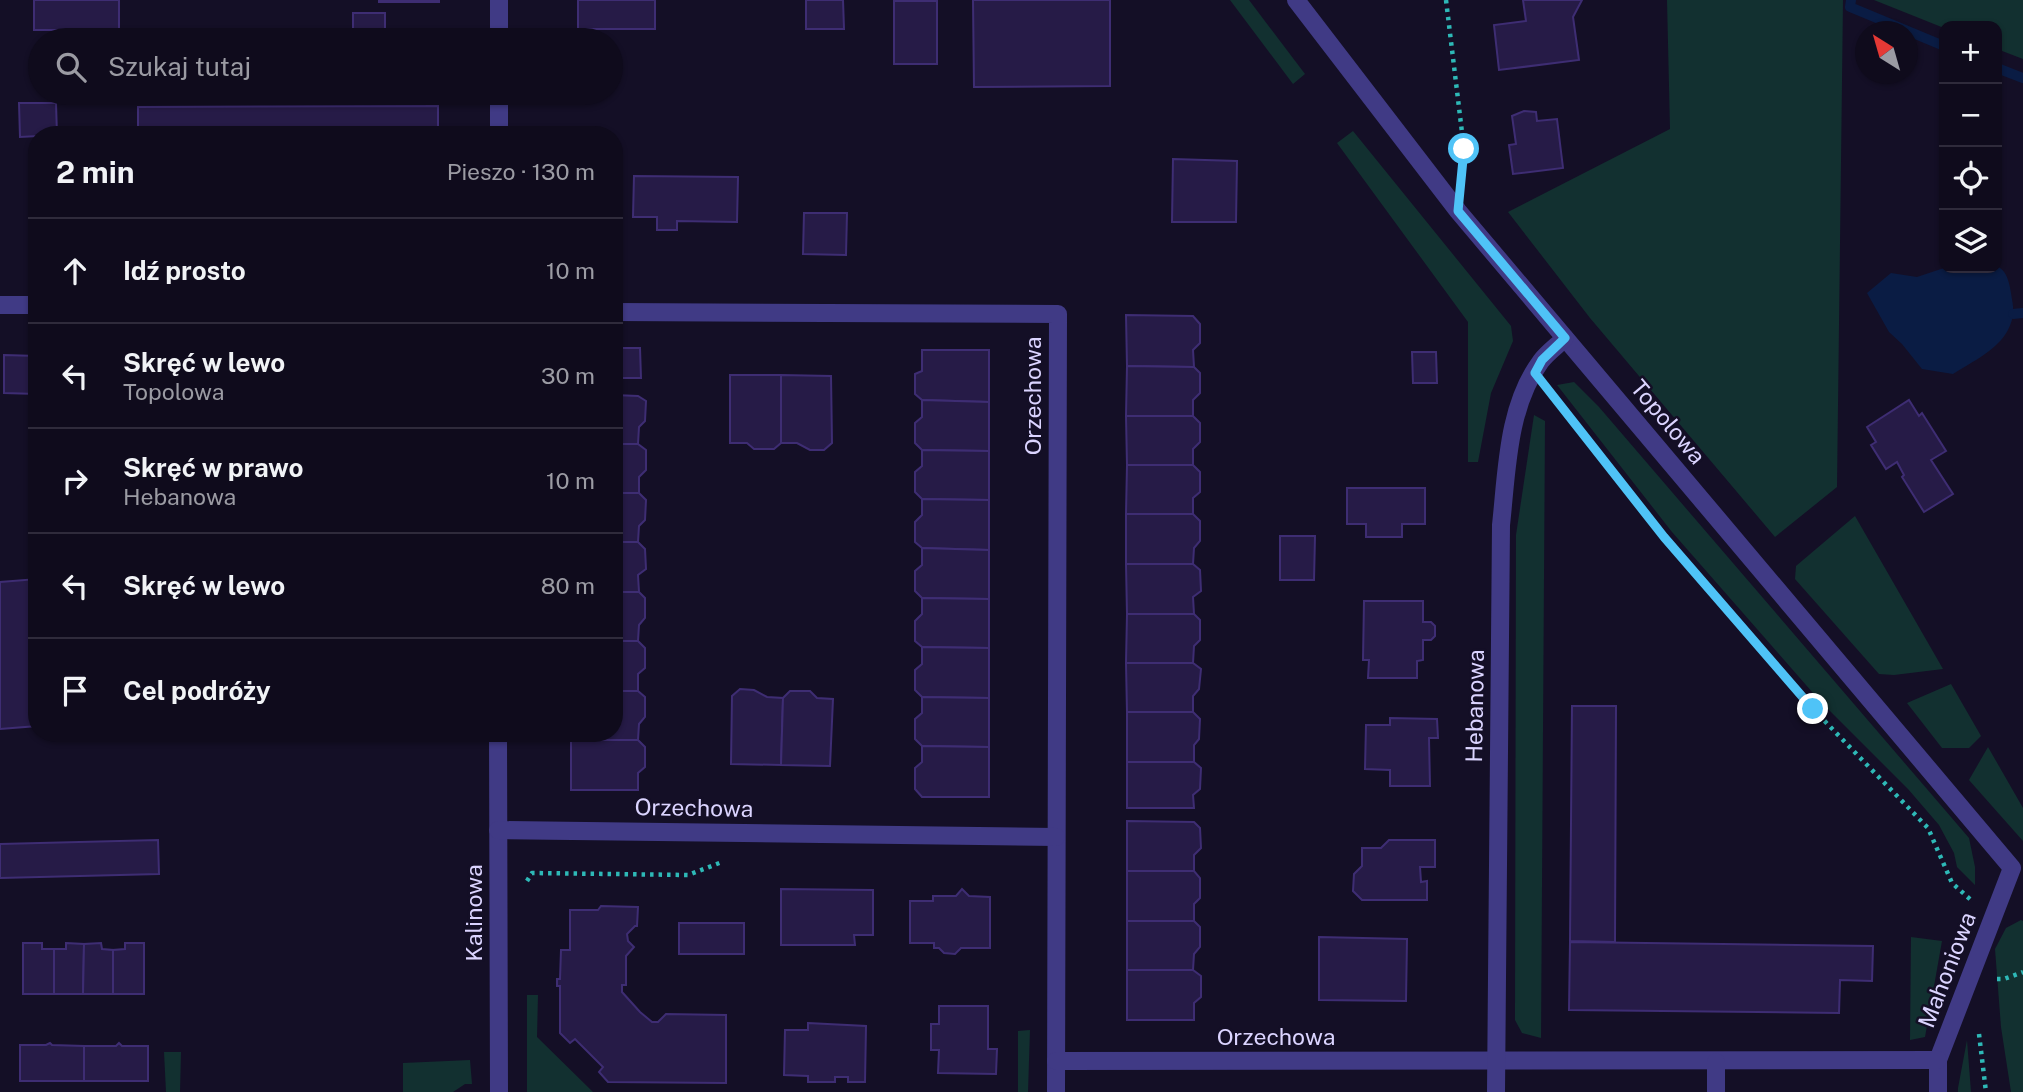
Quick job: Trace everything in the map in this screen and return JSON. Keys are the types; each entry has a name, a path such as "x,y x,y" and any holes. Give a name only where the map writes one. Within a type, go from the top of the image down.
{"street":[{"path":"499,0 499,28"},
{"name":"Topolowa","path":"1296,0 1458,211 2012,868"},
{"path":"499,105 499,126"},
{"path":"0,305 28,305"},
{"name":"Orzechowa","path":"623,312 1058,314 1056,1092"},
{"name":"Hebanowa","path":"1496,1092 1501,526 1511,433 1522,398 1542,360 1565,338"},
{"name":"Kalinowa","path":"498,742 499,1092"},
{"name":"Orzechowa","path":"498,830 1056,837"},
{"name":"Mahoniowa","path":"1938,1092 1938,1060 2012,868"},
{"name":"Orzechowa","path":"1056,1061 1938,1060"},
{"path":"1716,1062 1716,1092"}],"path":[{"path":"1446,0 1464,149 1458,211"},
{"path":"1535,373 1664,537 1813,709 1928,828 1952,883 1993,919"},
{"path":"524,886 532,873 688,875 731,858"}],"green space":[{"path":"1230,0 1249,0 1305,74 1293,84"},
{"path":"1667,0 1843,0 1837,487 1775,537 1590,318 1508,212 1670,129"},
{"path":"1874,0 2023,0 2023,59 2002,51 2002,21 1939,21 1939,26"},
{"path":"1353,131 1511,326 1513,341 1491,393 1478,462 1468,462 1468,322 1337,143"},
{"path":"1574,382 1599,407 1969,838 1975,867 1975,885 1957,867 1954,853 1939,825 1908,789 1820,701 1672,532 1557,385"},
{"path":"1534,415 1545,421 1541,1038 1522,1033 1515,1020 1516,535"},
{"path":"1855,516 1943,669 1894,675 1879,674 1795,579 1796,566"},
{"path":"1951,684 1981,736 1969,748 1942,748 1907,703"},
{"path":"1988,747 2023,808 2023,841 1969,780"},
{"path":"2021,920 2023,1092 2011,1092 2001,1027 1995,949 2006,928"},
{"path":"1911,937 1942,941 1925,1037 1910,1040"},
{"path":"527,995 538,995 537,1037 593,1092 527,1092"},
{"path":"1030,1030 1028,1092 1018,1092 1018,1031"},
{"path":"1967,1040 1971,1092 1958,1092 1958,1088"},
{"path":"164,1052 181,1052 180,1092 166,1092"},
{"path":"470,1060 472,1084 465,1084 453,1092 403,1092 403,1063"}],"water":[{"path":"1939,270 1939,273 2002,273 2002,270 2009,285 2013,310 2005,335 1981,357 1953,374 1922,369 1889,332 1867,293 1891,273 1917,277"}],"building":[{"path":"34,0 119,0 119,28 34,28"},
{"path":"439,0 439,2 379,2"},
{"path":"578,0 655,0 655,29 578,28"},
{"path":"806,0 843,0 844,29 806,29"},
{"path":"973,0 1110,0 1110,86 974,87"},
{"path":"1523,0 1582,0 1573,17 1579,60 1499,70 1494,25 1526,21"},
{"path":"894,1 937,1 937,64 894,64"},
{"path":"353,13 385,13 385,28 353,28"},
{"path":"19,103 56,105 57,126 28,126 28,137 20,137"},
{"path":"438,106 438,126 138,126 138,107"},
{"path":"1524,111 1536,112 1537,121 1557,119 1563,168 1513,174 1509,145 1516,144 1512,116"},
{"path":"1173,159 1237,161 1236,222 1172,222"},
{"path":"634,176 738,177 737,222 677,221 677,230 657,230 657,217 633,217"},
{"path":"804,213 847,213 846,255 803,254"},
{"path":"1126,315 1193,316 1200,324 1200,343 1193,350 1194,367 1127,366"},
{"path":"623,348 640,348 641,378 623,378"},
{"path":"922,350 989,350 989,402 922,400 915,394 915,374 922,371"},
{"path":"1412,352 1436,352 1437,383 1413,383"},
{"path":"4,355 28,356 28,394 4,393"},
{"path":"1127,366 1194,367 1200,373 1200,393 1193,400 1193,416 1126,416"},
{"path":"730,375 781,375 781,443 774,449 754,449 747,443 730,443"},
{"path":"781,375 831,376 832,443 824,450 810,450 797,443 781,443"},
{"path":"623,395 638,396 646,401 645,421 639,427 638,444 623,444"},
{"path":"922,400 989,402 989,451 922,450 915,443 915,423 922,417"},
{"path":"1909,400 1919,416 1922,413 1946,451 1931,460 1953,494 1924,512 1902,477 1904,475 1897,462 1886,469 1871,445 1876,442 1867,427"},
{"path":"1126,416 1193,416 1200,423 1200,442 1193,449 1193,465 1127,465"},
{"path":"623,444 638,444 646,450 646,470 639,477 639,493 623,493"},
{"path":"922,450 989,451 989,500 922,499 915,492 915,472 922,466"},
{"path":"1127,465 1193,465 1200,472 1200,492 1193,498 1193,514 1126,514"},
{"path":"1347,488 1425,488 1425,524 1402,524 1402,537 1366,537 1366,524 1347,524"},
{"path":"623,493 639,493 646,500 645,520 639,526 638,542 623,542"},
{"path":"922,499 989,500 989,550 922,548 915,542 915,522 922,515"},
{"path":"1126,514 1193,514 1200,521 1200,541 1194,548 1193,564 1126,564"},
{"path":"1280,536 1315,536 1314,580 1280,580"},
{"path":"623,542 638,542 645,549 646,569 638,575 639,592 623,592"},
{"path":"922,548 989,550 989,599 922,598 915,591 915,571 922,565"},
{"path":"1126,564 1193,564 1200,570 1201,591 1193,597 1194,614 1127,614"},
{"path":"28,580 28,727 0,729 0,582"},
{"path":"623,592 639,592 645,598 645,618 639,625 638,641 623,641"},
{"path":"922,598 989,599 989,648 922,647 915,641 915,621 922,614"},
{"path":"1364,601 1423,601 1423,622 1431,622 1435,626 1435,636 1431,640 1423,640 1423,660 1417,661 1417,678 1368,678 1369,660 1363,660"},
{"path":"1127,614 1194,614 1200,620 1200,640 1194,646 1193,663 1126,663"},
{"path":"623,641 638,641 645,648 645,668 638,674 638,691 623,691"},
{"path":"922,647 989,648 989,698 922,697 915,690 915,670 922,664"},
{"path":"1126,663 1193,663 1201,669 1199,689 1193,696 1193,712 1127,712"},
{"path":"740,689 754,690 767,697 783,698 781,765 731,764 732,696"},
{"path":"623,691 638,691 645,697 645,717 639,724 638,740 623,740"},
{"path":"790,691 810,691 817,698 833,699 830,766 781,765 783,698"},
{"path":"922,697 989,698 989,747 922,746 915,739 915,719 922,713"},
{"path":"1572,706 1616,706 1615,942 1570,941"},
{"path":"1127,712 1193,712 1200,719 1199,739 1194,745 1194,762 1127,762"},
{"path":"1390,718 1437,719 1438,738 1429,738 1430,786 1390,786 1390,770 1365,769 1366,725 1390,725"},
{"path":"638,740 645,747 645,767 638,773 638,790 571,790 571,742"},
{"path":"922,746 989,747 989,797 922,797 915,789 915,768 922,762"},
{"path":"1127,762 1194,762 1201,768 1200,789 1193,795 1194,808 1127,808"},
{"path":"1127,821 1194,822 1200,828 1201,848 1194,855 1194,871 1127,871"},
{"path":"158,840 159,874 0,878 0,844"},
{"path":"1389,840 1435,840 1435,867 1420,867 1421,882 1427,881 1427,900 1362,900 1353,891 1354,874 1362,866 1362,848 1381,848"},
{"path":"1127,871 1194,871 1200,878 1200,898 1194,904 1194,921 1127,921"},
{"path":"781,889 873,890 873,935 854,935 855,945 781,945"},
{"path":"962,889 969,896 990,897 990,948 961,948 955,954 934,948 934,943 910,943 910,901 933,901 933,896 956,896"},
{"path":"601,906 638,907 637,926 627,934 628,941 634,947 626,956 626,985 622,985 622,992 640,1012 652,1022 658,1022 666,1014 726,1015 726,1083 608,1082 599,1072 603,1067 575,1039 570,1043 560,1033 560,986 557,986 557,979 560,979 561,950 570,950 570,910 598,910"},
{"path":"1127,921 1194,921 1200,927 1200,947 1194,954 1193,970 1127,970"},
{"path":"679,923 744,923 744,954 679,954"},
{"path":"1319,937 1407,939 1406,1001 1319,1000"},
{"path":"1570,942 1873,946 1872,981 1840,980 1839,1013 1569,1010"},
{"path":"23,943 42,943 42,949 54,949 54,994 23,994"},
{"path":"66,943 84,944 83,994 54,994 54,949 66,949"},
{"path":"101,943 102,949 113,950 113,994 83,994 84,944"},
{"path":"125,943 144,943 144,994 113,994 113,950 125,949"},
{"path":"1127,970 1193,970 1201,976 1201,997 1194,1003 1194,1020 1127,1020"},
{"path":"939,1006 988,1006 988,1049 997,1049 996,1074 938,1073 939,1050 931,1050 931,1024 939,1024"},
{"path":"808,1023 866,1026 865,1082 848,1082 848,1077 835,1077 835,1082 808,1082 808,1076 784,1075 785,1030 808,1030"},
{"path":"50,1043 84,1046 84,1081 20,1081 20,1045"},
{"path":"119,1043 122,1046 148,1046 148,1081 84,1081 84,1046 116,1046"}],"waterway":[{"path":"1851,0 1850,7 1939,44"},
{"path":"2002,70 2023,78"},
{"path":"2013,314 2023,313"}],"route":[{"path":"1464,149 1458,211 1565,338 1542,360 1535,373 1664,537 1813,709"}]}
